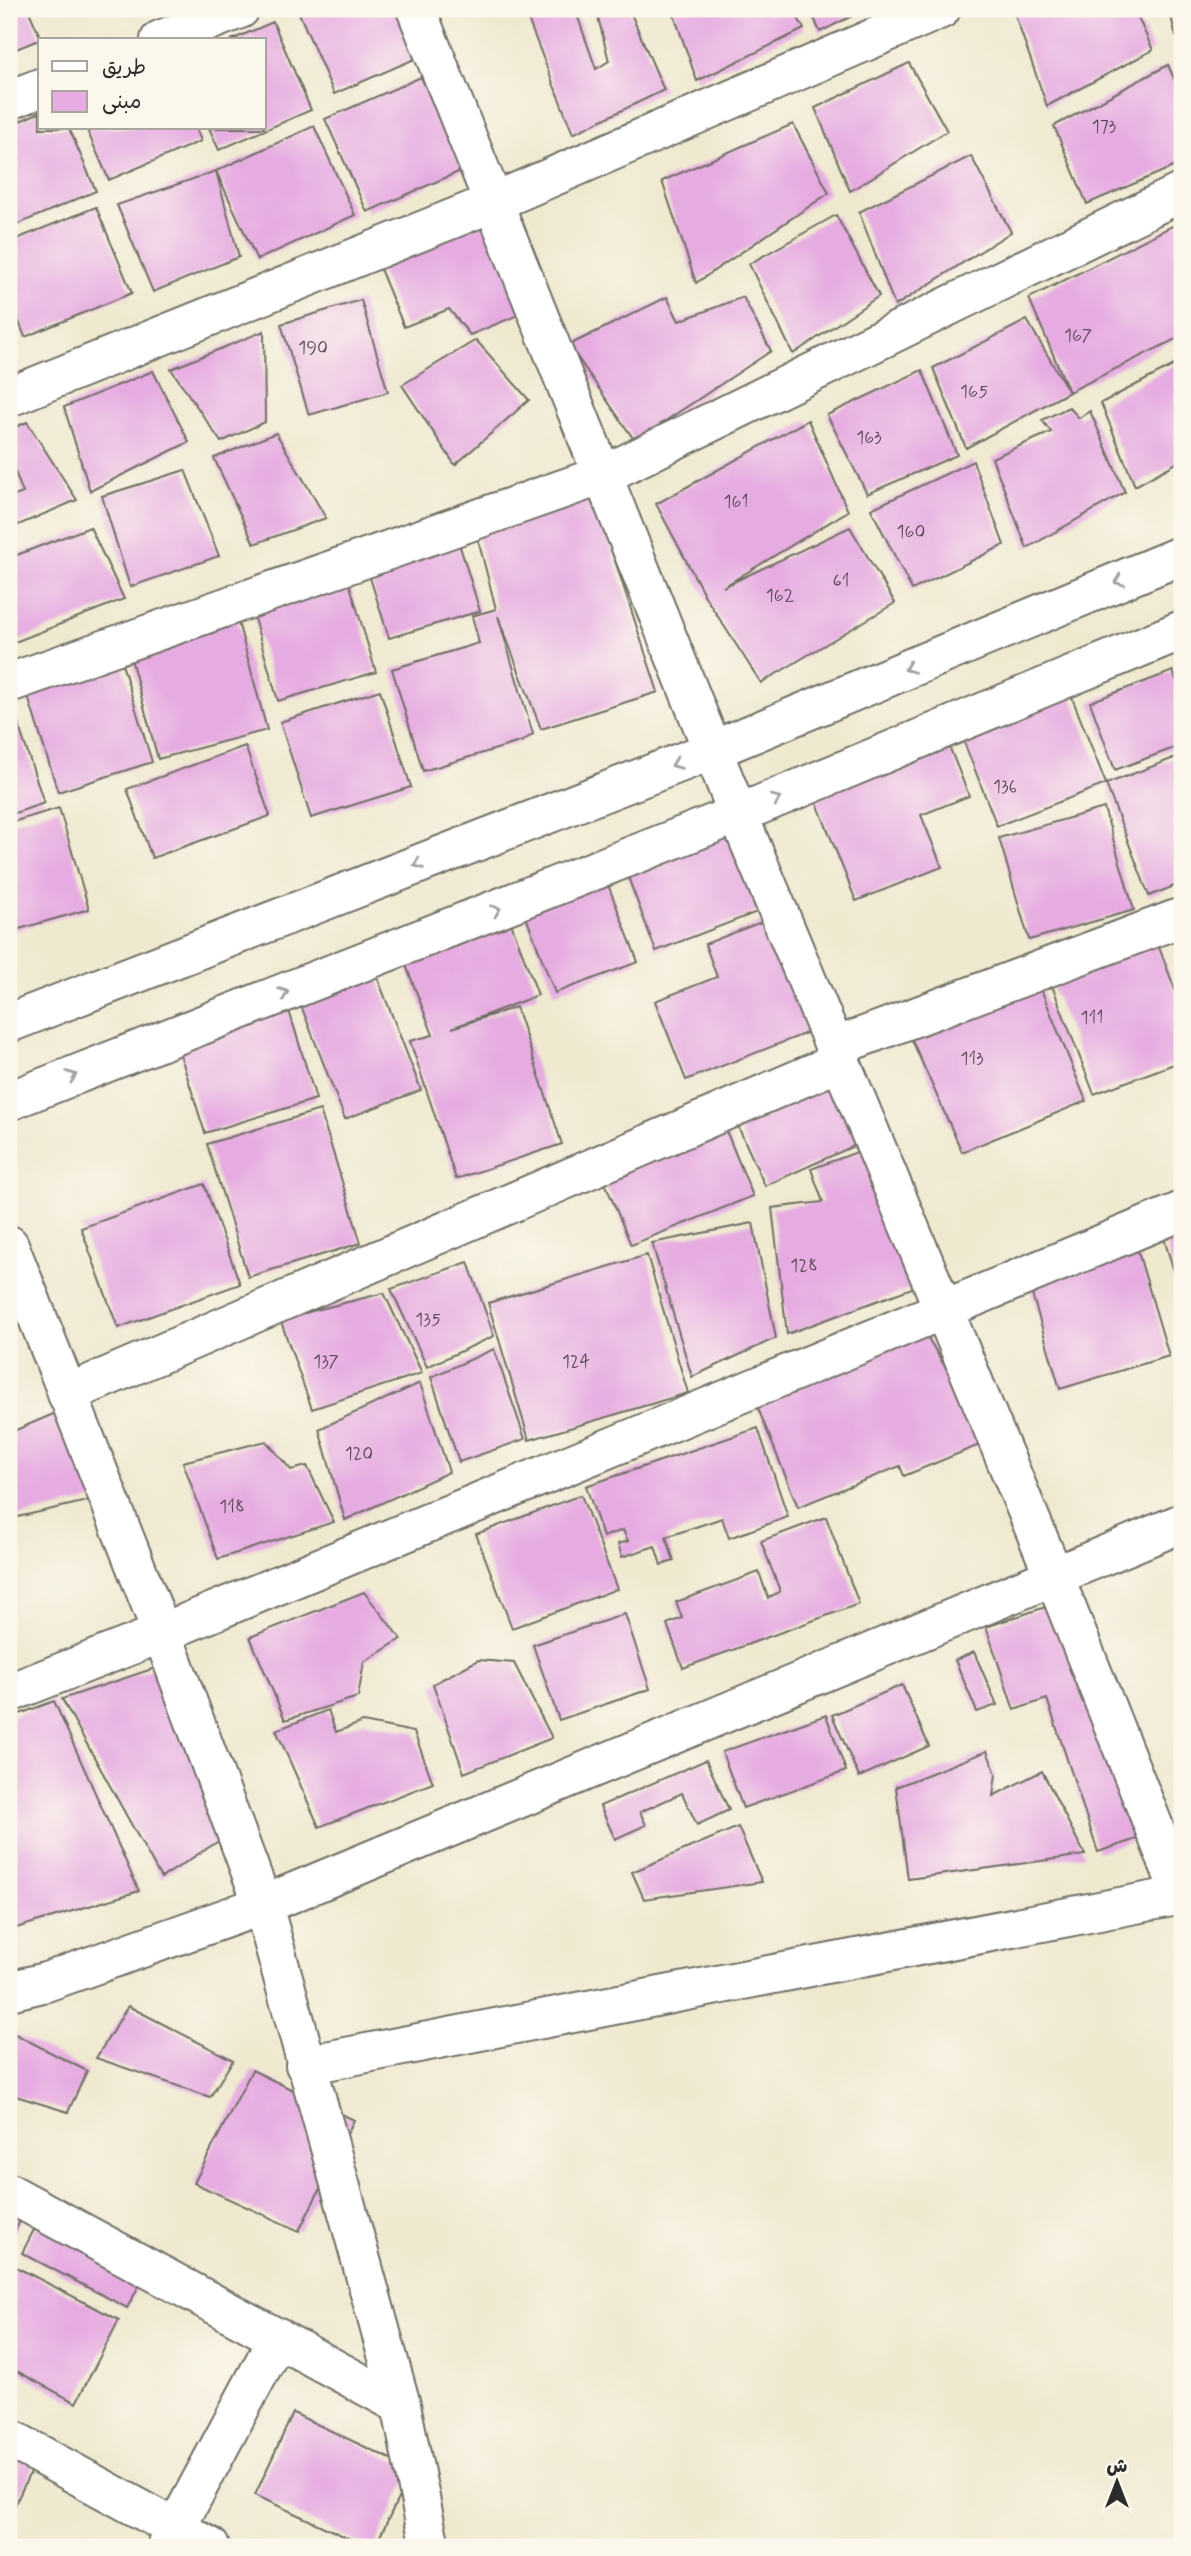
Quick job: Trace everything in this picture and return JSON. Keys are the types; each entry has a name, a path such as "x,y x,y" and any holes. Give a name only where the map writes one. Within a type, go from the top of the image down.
{"street":[{"path":"165,38 240,9"},
{"path":"305,2065 1182,1895 1054,1576 738,814 416,9"},
{"path":"9,397 494,202 941,9"},
{"path":"9,100 38,89"},
{"path":"9,683 603,475 1182,192"},
{"path":"9,1023 713,750 1182,555"},
{"path":"9,1101 738,814 1182,630"},
{"path":"67,1394 838,1054 1182,917"},
{"path":"9,1693 162,1633 1182,1210"},
{"path":"9,1245 162,1633 263,1905 401,2405 430,2547"},
{"path":"9,1991 47,1982 263,1905 1182,1523"},
{"path":"9,2193 401,2405"},
{"path":"171,2538 278,2337"},
{"path":"9,2438 171,2538 210,2547"}],"building":[{"path":"9,9 28,9 41,38 9,52"},
{"path":"309,9 404,9 424,55 334,94 299,13"},
{"path":"524,9 575,9 596,69 609,61 596,9 629,9 664,90 573,134"},
{"path":"672,9 793,9 804,29 697,81"},
{"path":"810,9 866,9 820,32"},
{"path":"1013,9 1134,9 1153,50 1047,106"},
{"path":"1169,9 1182,9 1182,33 1176,36"},
{"path":"273,22 311,110 266,130 266,38 236,38"},
{"path":"909,63 947,131 850,191 815,108"},
{"path":"1168,65 1182,96 1182,163 1087,204 1054,126"},
{"path":"421,77 463,170 367,212 325,119"},
{"path":"38,113 38,130 70,130 96,191 9,228 9,126"},
{"path":"793,124 829,193 696,283 662,181"},
{"path":"314,126 355,215 257,260 216,171"},
{"path":"87,130 197,130 201,141 109,180"},
{"path":"210,130 265,130 219,150"},
{"path":"971,156 1011,232 895,306 859,212"},
{"path":"216,171 239,257 153,292 117,205"},
{"path":"96,207 132,293 25,337 9,297 9,242"},
{"path":"836,215 879,296 793,354 749,264"},
{"path":"493,221 530,310 470,335 449,309 404,327 375,257"},
{"path":"1182,221 1182,336 1069,392 1029,298"},
{"path":"667,297 679,321 743,297 771,351 635,441 569,345"},
{"path":"361,300 388,392 309,415 281,324"},
{"path":"1027,320 1069,392 966,448 933,368"},
{"path":"264,331 265,422 221,442 171,369"},
{"path":"476,340 529,400 455,465 402,385"},
{"path":"1182,361 1182,460 1135,486 1101,403"},
{"path":"922,370 957,455 867,494 827,415"},
{"path":"153,371 189,442 90,491 64,407"},
{"path":"1069,407 1079,418 1090,411 1125,492 1027,548 992,458 1051,432 1042,420"},
{"path":"808,420 848,511 723,587 850,527 895,603 761,683 706,598 656,504"},
{"path":"27,422 77,500 9,529 9,498 23,493 12,464 9,466 9,430"},
{"path":"276,433 326,518 254,544 214,458"},
{"path":"973,461 1004,545 912,590 871,509"},
{"path":"185,470 219,556 130,587 102,496"},
{"path":"591,487 658,692 541,729 498,616 533,734 523,741 423,771 392,669 479,643 472,616 496,609 474,524"},
{"path":"90,527 124,599 10,644 9,558"},
{"path":"458,540 480,611 389,638 367,568"},
{"path":"348,579 376,672 278,701 251,608"},
{"path":"236,614 267,730 158,759 127,644"},
{"path":"119,654 152,762 58,792 24,684"},
{"path":"1173,671 1182,696 1182,745 1115,770 1090,702"},
{"path":"380,690 411,787 311,818 280,722"},
{"path":"1069,690 1106,784 997,826 960,732"},
{"path":"9,696 44,803 9,815"},
{"path":"947,741 969,796 921,815 942,867 856,901 813,793"},
{"path":"245,746 270,816 152,858 127,789"},
{"path":"1182,755 1182,883 1149,896 1106,784"},
{"path":"59,808 89,909 9,932 9,823"},
{"path":"1104,808 1134,910 1029,940 999,838"},
{"path":"733,827 765,909 656,951 625,869"},
{"path":"605,877 638,962 555,993 523,909"},
{"path":"508,915 538,995 452,1028 516,1007 562,1144 456,1179 410,1041 433,1035 402,955"},
{"path":"774,917 817,1029 686,1080 655,1001 717,977 705,944"},
{"path":"1182,929 1182,964 1171,933"},
{"path":"1157,942 1182,1008 1182,1061 1094,1094 1051,983"},
{"path":"376,974 421,1090 345,1119 300,1003"},
{"path":"1039,984 1086,1101 962,1152 908,1031"},
{"path":"287,1004 316,1099 205,1133 175,1038"},
{"path":"836,1067 869,1139 765,1186 732,1113"},
{"path":"320,1110 361,1243 248,1277 207,1144"},
{"path":"722,1121 753,1196 631,1245 600,1171"},
{"path":"873,1146 923,1284 787,1334 772,1208 823,1202 811,1169"},
{"path":"204,1184 240,1284 118,1328 81,1228"},
{"path":"1182,1216 1182,1298 1159,1222"},
{"path":"753,1223 776,1338 692,1377 652,1243"},
{"path":"1136,1245 1169,1356 1060,1389 1027,1277"},
{"path":"647,1255 688,1393 529,1440 488,1303"},
{"path":"468,1262 494,1336 427,1367 391,1289"},
{"path":"384,1293 422,1373 312,1409 280,1319"},
{"path":"918,1321 989,1441 904,1476 900,1466 798,1507 753,1396"},
{"path":"494,1349 525,1439 459,1462 431,1377"},
{"path":"420,1383 449,1472 345,1520 319,1429"},
{"path":"58,1412 96,1499 9,1519 9,1433"},
{"path":"758,1428 788,1517 729,1538 722,1518 666,1537 674,1561 661,1565 655,1546 622,1557 618,1544 628,1541 623,1530 603,1537 586,1486"},
{"path":"266,1441 291,1470 307,1466 334,1522 218,1559 183,1462"},
{"path":"581,1495 617,1589 512,1628 476,1534"},
{"path":"826,1517 859,1604 683,1668 667,1624 682,1618 676,1602 759,1572 768,1598 780,1591 761,1541"},
{"path":"364,1592 401,1639 364,1662 358,1697 285,1720 250,1637"},
{"path":"1078,1596 1157,1832 1098,1852 1047,1699 1014,1710 986,1627"},
{"path":"625,1614 650,1689 559,1720 533,1645"},
{"path":"974,1652 997,1705 977,1712 955,1660"},
{"path":"478,1660 514,1663 552,1738 464,1773 433,1684"},
{"path":"167,1664 242,1826 161,1878 62,1699"},
{"path":"902,1685 929,1746 859,1777 832,1715"},
{"path":"54,1701 139,1891 16,1928 9,1911 9,1718"},
{"path":"328,1710 336,1732 363,1722 414,1732 433,1783 319,1827 276,1730"},
{"path":"826,1715 846,1771 743,1808 722,1752"},
{"path":"987,1751 996,1774 993,1796 1042,1771 1085,1855 908,1879 896,1787"},
{"path":"706,1760 729,1810 697,1825 682,1793 640,1812 646,1825 615,1839 600,1806"},
{"path":"738,1827 762,1882 644,1899 632,1872"},
{"path":"128,2006 233,2060 210,2097 96,2058"},
{"path":"9,2031 87,2071 68,2112 9,2094"},
{"path":"252,2070 354,2120 299,2231 194,2183"},
{"path":"9,2199 27,2207 9,2243"},
{"path":"40,2218 146,2273 127,2308 22,2253"},
{"path":"14,2266 119,2320 76,2403 9,2367 9,2276"},
{"path":"293,2413 412,2469 375,2547 367,2547 255,2495"},
{"path":"9,2452 34,2464 9,2518"}]}
